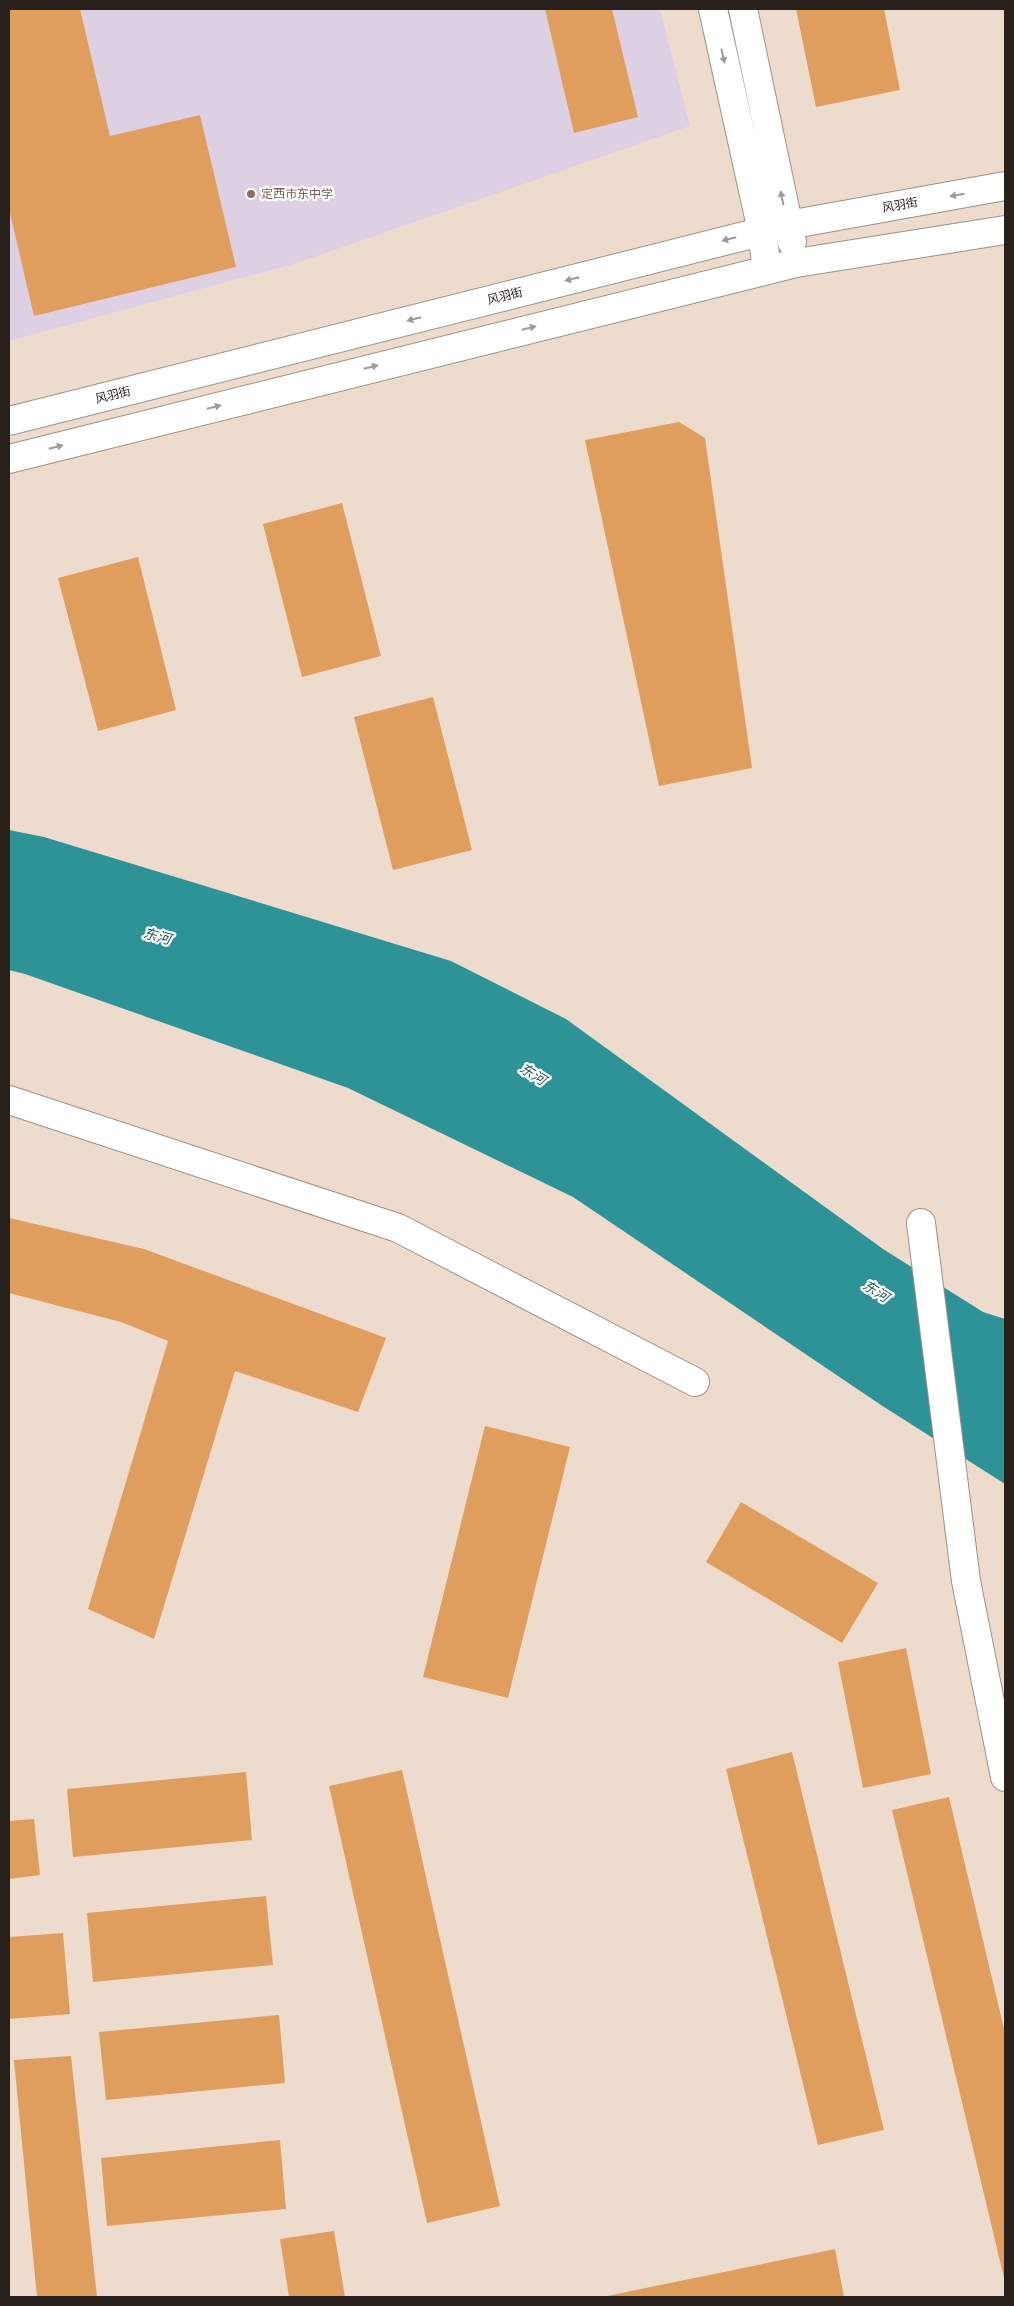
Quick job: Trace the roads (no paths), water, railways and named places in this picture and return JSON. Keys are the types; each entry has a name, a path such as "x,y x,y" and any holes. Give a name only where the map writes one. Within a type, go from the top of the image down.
{"street":[{"path":"713,9 762,231 767,270"},
{"path":"743,9 796,263"},
{"name":"风羽街","path":"9,421 788,224 1005,186"},
{"path":"9,458 796,263 1005,230"},
{"path":"9,1100 398,1228 695,1382"},
{"path":"921,1223 966,1581 1005,1777"}],"water":[{"name":"东河","path":"9,830 44,837 451,961 566,1019 883,1249 983,1312 1005,1319 1005,1484 881,1405 573,1197 348,1088 9,970"}],"place":[{"name":"定西市东中学","path":"251,194"}]}
